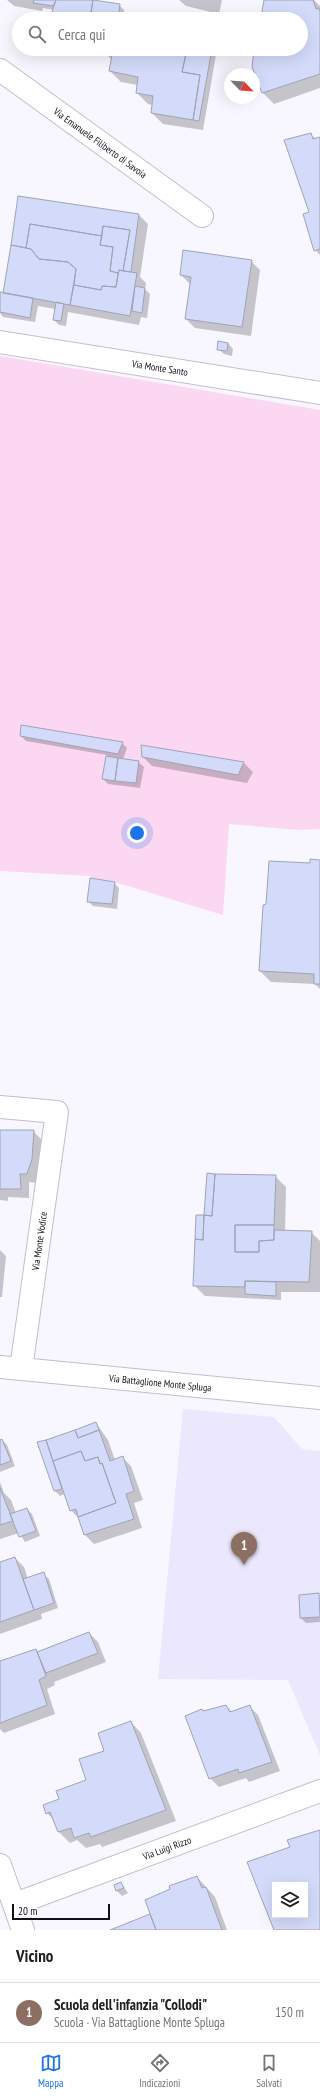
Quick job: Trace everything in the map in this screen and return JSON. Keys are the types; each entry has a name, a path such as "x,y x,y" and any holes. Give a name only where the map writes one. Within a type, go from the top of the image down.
{"street":[{"name":"Via Emanuele Filiberto di Savoia","path":"0,70 202,216"},
{"name":"Via Monte Santo","path":"0,342 320,393"},
{"name":"Via Monte Vodice","path":"0,1107 57,1112 21,1369"},
{"name":"Via Battaglione Monte Spluga","path":"0,1367 320,1398"},
{"name":"Via Luigi Rizzo","path":"15,1904 320,1792"},
{"path":"0,1866 15,1904 23,1930"}],"shaded area":[{"path":"0,356 320,410 320,829 298,830 229,824 223,915 115,882 90,878 90,876 0,871"},
{"path":"183,1409 274,1417 302,1449 320,1451 320,1755 288,1680 158,1679"}],"building":[{"path":"34,0 56,0 53,6 33,3"},
{"path":"56,0 93,0 91,12 52,12"},
{"path":"93,0 120,4 119,12 91,12"},
{"path":"264,0 313,0 316,9 319,8 320,12 320,74 262,93 260,88 260,68 252,68 253,56 308,56 308,12 262,12"},
{"path":"112,56 185,56 182,72 200,75 193,120 151,113 153,96 136,93 138,77 109,71"},
{"path":"185,56 211,56 199,121 193,120 200,75 182,72"},
{"path":"311,133 313,139 320,137 320,249 314,251 303,214 309,212 284,140"},
{"path":"18,196 139,214 131,272 123,271 130,230 103,226 102,236 30,224 26,248 11,245"},
{"path":"30,224 102,236 100,245 113,247 110,271 118,273 116,287 102,286 101,290 74,285 76,269 68,262 39,259 31,249 26,248"},
{"path":"103,226 130,230 123,271 119,270 118,273 110,271 113,247 100,245"},
{"path":"11,245 31,249 39,259 68,262 76,269 70,305 3,293"},
{"path":"183,250 252,260 242,327 185,319 191,277 180,275"},
{"path":"119,270 137,273 130,316 70,305 74,285 101,290 102,286 116,287"},
{"path":"135,286 145,288 142,313 132,311"},
{"path":"0,292 33,298 30,318 0,312"},
{"path":"56,302 64,304 61,321 53,320"},
{"path":"218,341 228,343 227,351 217,350"},
{"path":"21,725 123,742 118,754 20,736"},
{"path":"141,745 244,762 238,775 142,757"},
{"path":"106,756 118,758 115,781 102,779"},
{"path":"118,758 139,761 136,783 115,781"},
{"path":"310,859 320,860 320,984 314,984 314,974 259,971 263,905 266,904 269,861 310,863"},
{"path":"90,878 115,882 112,904 87,902"},
{"path":"0,1130 34,1130 32,1159 27,1174 20,1174 21,1189 0,1189"},
{"path":"207,1173 215,1174 212,1216 204,1215"},
{"path":"215,1174 276,1175 274,1225 235,1225 235,1252 259,1252 259,1241 274,1240 274,1230 312,1231 309,1282 245,1281 245,1287 193,1286 195,1239 203,1240 204,1215 212,1216"},
{"path":"196,1215 204,1215 203,1240 195,1239"},
{"path":"235,1225 274,1225 274,1240 259,1241 259,1252 235,1252"},
{"path":"245,1281 276,1282 276,1296 245,1294"},
{"path":"96,1422 99,1430 78,1438 75,1430"},
{"path":"75,1430 78,1438 99,1430 110,1461 123,1456 134,1491 126,1494 134,1519 84,1535 78,1517 116,1503 102,1463 100,1464 98,1457 85,1461 81,1451 53,1461 46,1440"},
{"path":"2,1439 11,1461 0,1465 0,1440"},
{"path":"46,1440 62,1489 54,1491 37,1442"},
{"path":"81,1451 85,1461 98,1457 100,1464 102,1463 116,1503 78,1517 76,1509 70,1511 53,1461"},
{"path":"0,1488 13,1521 0,1525"},
{"path":"27,1508 36,1531 19,1537 10,1514"},
{"path":"15,1557 34,1610 0,1622 0,1562"},
{"path":"44,1572 54,1603 34,1610 23,1579"},
{"path":"319,1593 320,1617 300,1618 299,1595"},
{"path":"89,1632 98,1653 46,1673 37,1652"},
{"path":"36,1649 46,1676 39,1680 47,1705 0,1723 0,1661"},
{"path":"226,1705 230,1712 250,1705 272,1762 239,1773 238,1769 209,1779 185,1716 202,1709 203,1711"},
{"path":"131,1721 166,1810 91,1837 89,1833 74,1838 71,1828 58,1832 50,1812 46,1814 43,1805 59,1799 56,1791 86,1780 79,1759 104,1751 98,1733"},
{"path":"320,1830 320,1930 274,1930 247,1862 290,1847 287,1840"},
{"path":"197,1876 202,1888 206,1887 222,1930 156,1930 145,1900 170,1889 169,1886"},
{"path":"121,1882 124,1888 116,1891 114,1885"},
{"path":"150,1914 156,1930 110,1930"}],"place":[{"name":"Scuola dell'infanzia \"Collodi\"","path":"244,1565"}]}
